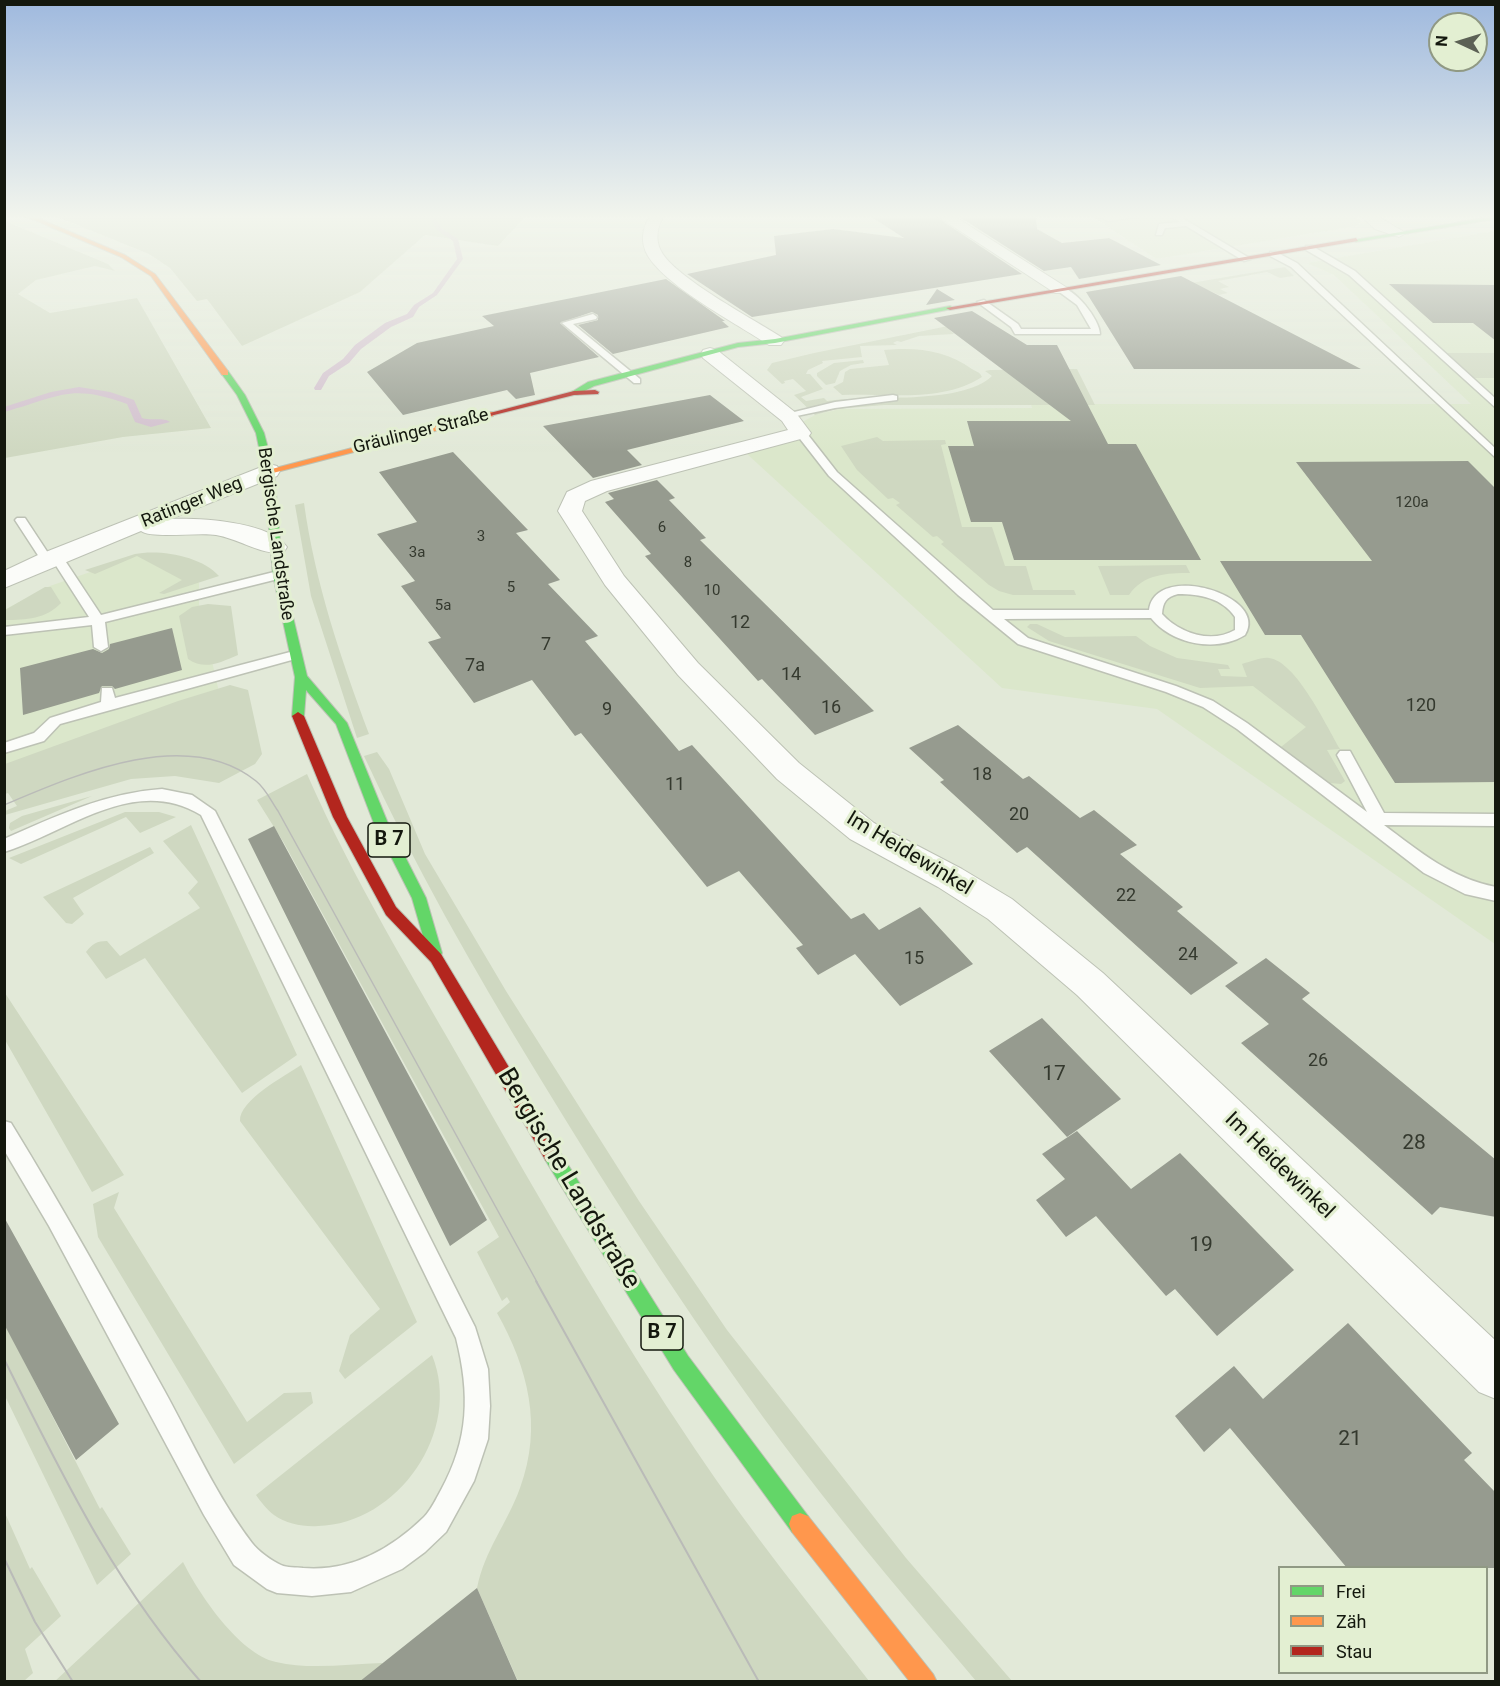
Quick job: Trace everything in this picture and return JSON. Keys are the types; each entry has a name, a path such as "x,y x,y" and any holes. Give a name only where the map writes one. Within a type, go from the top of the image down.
{"main road":[{"name":"Bergische Landstraße","path":"168,295 242,395 260,433 269,471 278,575 300,676 298,720 340,817 391,911 436,958 591,1220 681,1363 807,1534 925,1682"},
{"name":"Gräulinger Straße","path":"269,471 574,393 595,392 632,378 715,358 761,350 775,341 1026,295"},
{"name":"Bergische Landstraße","path":"300,676 341,723 380,821 419,898 436,958"}],"street":[{"path":"707,295 775,341"},
{"path":"715,358 794,424"},
{"name":"Im Heidewinkel","path":"794,424 598,486 575,497 570,511 614,580 688,669 788,771 862,831 950,878 1000,909 1090,984 1496,1375"},
{"name":"Ratinger Weg","path":"4,581 51,558 269,471"},
{"name":"Ratinger Weg","path":"114,534 156,527 211,527 258,537 275,547"}],"lane":[{"path":"981,302 1015,326 1018,332 1097,332 1080,303 1069,295"},
{"path":"1326,295 1496,455"},
{"path":"1376,295 1496,405"},
{"path":"593,317 566,323 632,378"},
{"path":"893,398 835,405 794,424 833,474 988,613 1023,640 1171,689 1208,704 1372,819 1430,868 1471,889 1496,894"},
{"path":"21,520 98,620 101,647"},
{"path":"4,631 98,620 278,575"},
{"path":"988,613 1006,615 1155,614 1173,631 1204,640 1233,637 1241,630 1244,622 1240,612 1232,604 1207,592 1191,590 1177,590 1158,598 1154,605 1155,614"},
{"path":"4,748 39,737 55,722 107,698 294,655"},
{"path":"1345,755 1372,819"},
{"path":"4,846 102,804 126,798 177,796 196,801 207,811 467,1335 476,1369 478,1406 475,1439 465,1472 437,1523 416,1544 392,1559 351,1578 312,1582 277,1579 244,1555 213,1506 57,1218 4,1130"},
{"path":"1372,819 1496,820"}],"shaded area":[{"path":"5,295 19,295 50,313 137,298 211,428 123,437 5,458"},
{"path":"192,295 354,295 242,346 207,299 197,301"},
{"path":"1122,295 1181,295 1097,309 1091,300"},
{"path":"1355,295 1495,295 1495,944 1157,709 1002,688 746,453 815,415 840,409 1032,408 1031,404 1471,404"},
{"path":"973,321 949,329 954,334 919,336 893,343 897,345 860,346 862,357 822,361 823,363 808,370 806,374 810,374 823,389 801,397 806,401 824,398 827,401 937,395 959,392 977,385 992,376 985,371 990,370 1077,369 1095,405 884,405 837,409 815,415 794,395 806,391 793,379 784,381 785,383 782,384 767,370 772,363 814,353"},
{"path":"918,349 946,355 979,373 982,377 966,385 932,394 842,395 833,387 843,382 845,372 850,369 889,365 884,350"},
{"path":"1445,353 1495,353 1495,378 1473,378"},
{"path":"863,360 864,363 851,365 840,371 835,383 826,385 817,376 817,373 834,363"},
{"path":"877,437 883,441 945,440 946,444 941,445 962,527 992,527 1005,566 1026,566 1033,590 1074,590 1076,595 1013,595 989,585 941,544 944,542 937,536 933,537 896,505 900,503 893,498 888,499 857,470 841,446"},
{"path":"304,503 315,562 330,620 369,734 357,738 311,596 295,505"},
{"path":"168,553 180,556 202,563 219,576 164,594 159,593 182,580 137,556 95,574 85,570 135,554"},
{"path":"139,555 199,583 199,605 219,692 5,767 4,610 50,586"},
{"path":"1186,565 1190,573 1156,576 1141,583 1129,595 1110,595 1098,566"},
{"path":"45,587 51,587 61,603 35,618 5,620 5,610"},
{"path":"208,604 231,606 238,655 207,665 194,663 188,659 179,616 192,607"},
{"path":"1030,624 1037,624 1065,637 1136,636 1150,646 1177,658 1228,665 1230,669 1218,669 1221,676 1247,677 1242,664 1259,659 1269,658 1279,662 1300,682 1319,711 1340,749 1327,750 1345,781 1341,784 1330,783 1281,747 1306,727 1253,686 1200,688 1049,641 1027,627"},
{"path":"230,685 248,690 262,754 255,764 219,783 175,776 131,779 5,815 5,811 17,806 8,793 5,794 5,764 178,701"},
{"path":"377,752 389,769 425,854 506,991 639,1201 727,1330 906,1558 1012,1681 976,1681 820,1493 695,1320 566,1121 445,916 364,756"},
{"path":"307,774 344,852 384,927 607,1312 695,1449 737,1509 869,1681 518,1681 477,1588 485,1561 520,1488 527,1465 530,1442 529,1398 524,1376 508,1334 497,1313 510,1302 507,1297 502,1301 477,1252 499,1237 284,843 257,800"},
{"path":"92,796 11,831 9,828 10,823 22,816"},
{"path":"125,812 159,812 176,817 140,833 126,817 21,864 9,858"},
{"path":"191,825 297,1055 242,1093 145,958 106,979 86,952 95,943 107,941 120,956 200,908 188,893 198,882 163,841"},
{"path":"150,847 154,853 73,898 84,914 72,924 66,923 43,897"},
{"path":"5,993 124,1175 92,1192 5,1040"},
{"path":"301,1065 417,1322 345,1379 339,1371 350,1335 380,1309 240,1121 247,1105 255,1097"},
{"path":"119,1192 114,1208 247,1422 284,1393 311,1392 313,1403 234,1464 98,1237 93,1204"},
{"path":"5,1324 100,1509 102,1507 131,1554 97,1585 5,1396"},
{"path":"432,1355 439,1384 439,1414 431,1442 417,1468 397,1491 374,1509 347,1521 318,1526 301,1525 290,1523 271,1513 256,1495"},
{"path":"5,1513 30,1569 32,1567 61,1616 25,1649 33,1673 24,1681 6,1681 5,1679"},
{"path":"183,1562 199,1590 222,1621 248,1648 262,1657 276,1662 302,1666 382,1663 389,1681 54,1682"}],"building":[{"path":"588,295 688,295 725,321 722,321 729,327 613,354 578,325 598,320 598,315 592,312 560,323 599,357 530,373 535,395 516,399 507,390 403,415 367,372 417,343 494,326 482,316"},
{"path":"718,295 892,295 752,317"},
{"path":"933,295 946,295 955,300 926,305"},
{"path":"1088,295 1217,295 1361,369 1134,369"},
{"path":"1401,295 1496,295 1496,341 1473,323 1433,323"},
{"path":"972,311 1027,345 1057,345 1108,444 1136,444 1201,560 1014,560 1002,522 971,522 948,446 974,446 967,421 1071,421 934,318"},
{"path":"710,395 744,421 627,450 642,465 593,478 543,426"},
{"path":"453,452 528,530 516,533 560,580 548,584 598,636 585,641 679,751 692,745 851,919 864,913 879,930 920,907 973,964 900,1006 855,954 818,975 796,948 803,945 739,871 707,887 581,733 575,736 532,680 474,703 428,642 441,638 401,586 415,581 377,534 417,522 379,472"},
{"path":"1468,461 1496,489 1496,782 1395,783 1301,635 1265,635 1220,561 1372,561 1296,462"},
{"path":"657,480 675,498 669,500 706,538 700,540 874,711 815,735 762,679 758,681 645,556 651,554 605,502 614,499 608,493"},
{"path":"172,628 182,670 115,689 112,686 102,686 99,693 23,715 20,668 93,649 102,653 109,649 110,644"},
{"path":"958,725 1023,779 1029,776 1080,818 1094,810 1137,845 1120,854 1183,907 1177,911 1238,963 1191,995 1027,847 1017,853 940,782 944,780 909,748"},
{"path":"274,826 487,1220 450,1246 248,839"},
{"path":"1266,958 1310,993 1302,999 1496,1160 1496,1217 1440,1207 1432,1215 1241,1043 1269,1024 1225,986"},
{"path":"1042,1018 1121,1099 1067,1137 989,1051"},
{"path":"1077,1131 1131,1189 1180,1153 1294,1270 1217,1336 1175,1289 1166,1296 1096,1216 1066,1237 1036,1200 1065,1179 1042,1154"},
{"path":"4,1217 119,1424 76,1460 4,1324"},
{"path":"1348,1323 1472,1453 1464,1460 1496,1493 1496,1568 1488,1568 1488,1566 1345,1566 1230,1428 1204,1452 1175,1416 1234,1366 1263,1399"},
{"path":"477,1588 518,1682 359,1682"}],"waterway":[{"path":"318,388 326,375 346,361 358,347 388,325 410,315 416,306 434,295"},
{"path":"4,410 66,390 93,390 131,402 138,420 151,424 166,422"}],"tram line":[{"path":"4,805 97,769 165,756 198,757 228,765 260,784 278,811 537,1282"},
{"path":"536,1281 759,1682"},
{"path":"4,1359 69,1486 116,1567 170,1645 201,1682"},
{"path":"4,1558 35,1622 73,1682"}],"traffic: fast":[{"path":"574,393 591,384 738,345 775,341 950,308"},
{"path":"225,373 241,395 260,433 269,471 278,575 301,677 298,716"},
{"path":"301,677 341,723 380,821 419,898 435,953"},
{"path":"552,1155 681,1363 800,1524"}],"traffic: slow":[{"path":"167,295 225,373"},
{"path":"269,471 490,414"},
{"path":"800,1524 925,1682"}],"traffic: jam":[{"path":"950,308 1030,295"},
{"path":"490,414 574,393 595,392"},
{"path":"298,716 340,817 391,911 436,958 552,1155"}]}
